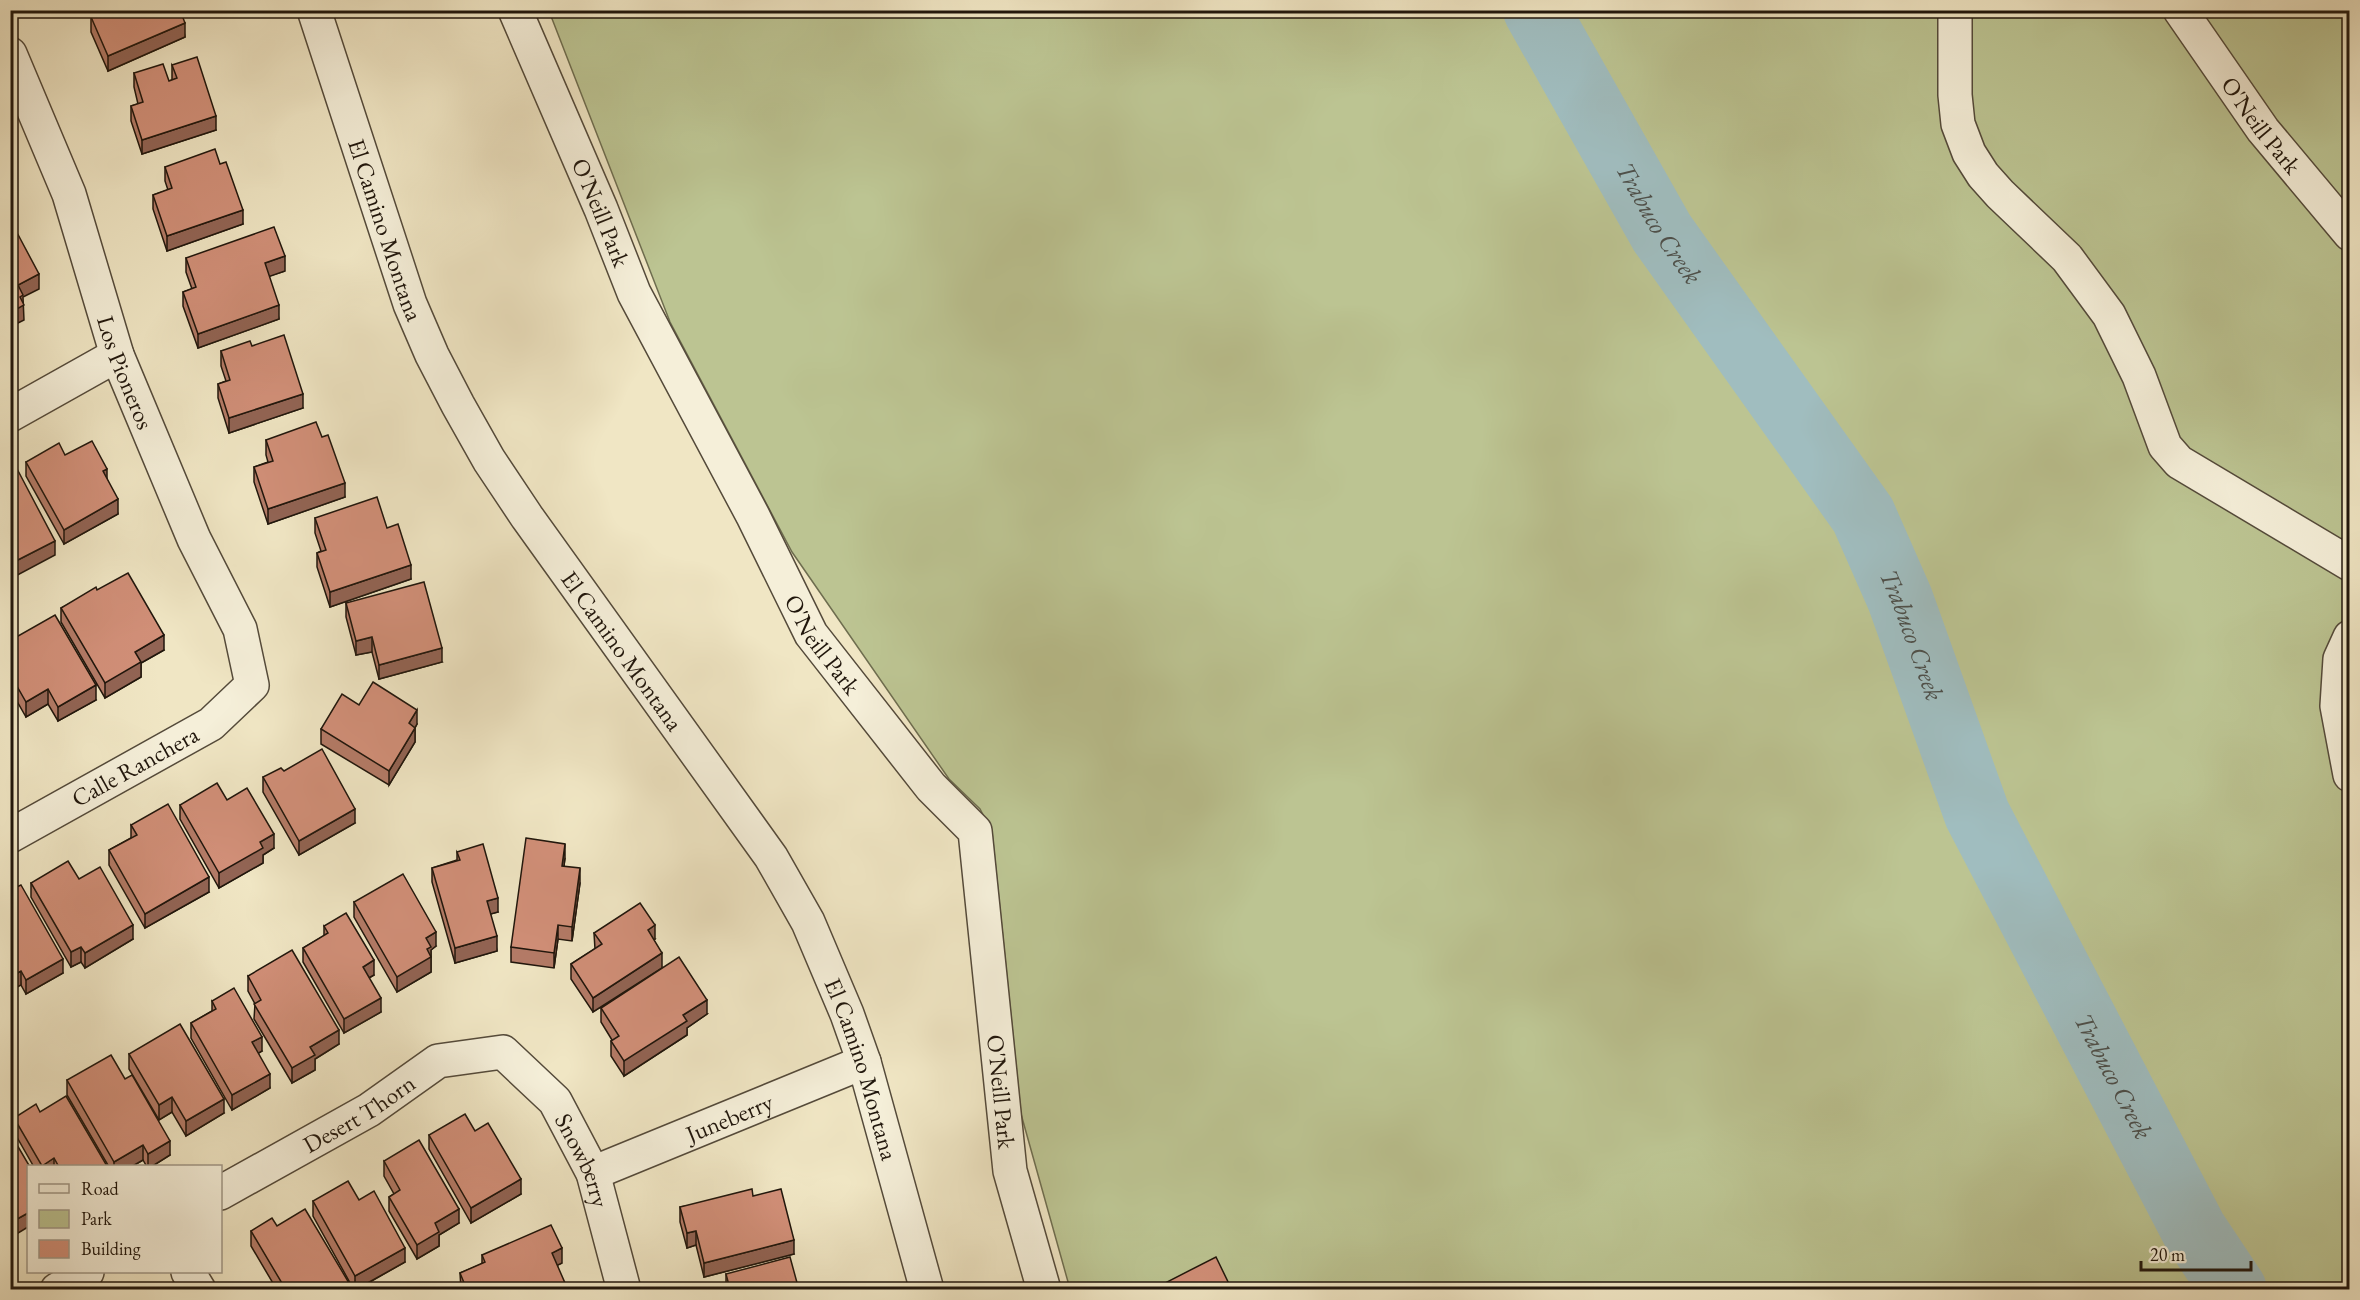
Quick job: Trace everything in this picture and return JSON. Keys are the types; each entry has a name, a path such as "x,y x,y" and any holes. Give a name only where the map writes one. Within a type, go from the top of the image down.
{"street":[{"name":"El Camino Montana","path":"314,10 410,304 437,365 501,479 771,857 808,922 847,1014 864,1062 927,1290"},
{"name":"O'Neill Park","path":"515,10 601,209 634,293 753,516 811,634 931,787 975,831 1010,1171 1044,1290"},
{"path":"1955,10 1956,105 1958,124 1969,153 1983,175 2000,194 2067,258 2109,315 2139,376 2165,446 2179,462 2349,564"},
{"name":"O'Neill Park","path":"2180,10 2263,130 2349,234"},
{"name":"Los Pioneros","path":"10,54 69,194 117,355 194,539 240,629 252,685"},
{"path":"10,414 117,355"},
{"path":"2349,637 2340,659 2337,706 2349,775"},
{"name":"Calle Ranchera","path":"10,836 211,724 252,685"},
{"name":"Snowberry","path":"503,1053 555,1101 593,1173 624,1290"},
{"name":"Desert Thorn","path":"222,1192 369,1110 438,1061 503,1053"},
{"name":"Juneberry","path":"593,1173 864,1062"},
{"path":"57,1290 85,1273"},
{"path":"189,1273 199,1290"}],"green space":[{"path":"549,11 2349,11 2349,1289 1070,1289 1021,1114 992,832 980,809 949,779 792,552 670,322"}],"building":[{"path":"100,10 180,10 185,23 108,56 91,17 101,13"},
{"path":"197,57 216,116 142,140 131,106 143,102 134,73 163,64 169,81 177,78 172,65"},
{"path":"215,149 220,164 226,162 243,210 167,236 153,195 172,188 165,167"},
{"path":"14,227 39,274 18,285 23,295 20,297 24,305 10,313 10,229"},
{"path":"274,227 285,256 265,263 279,305 198,334 183,292 196,287 186,258"},
{"path":"284,335 303,394 229,418 218,384 230,380 221,351 250,341 252,346"},
{"path":"316,422 322,437 328,435 345,483 268,509 254,467 273,461 266,440"},
{"path":"92,441 107,469 103,471 118,499 64,530 26,462 59,443 65,455"},
{"path":"15,465 55,541 10,564 10,467"},
{"path":"377,497 387,528 398,524 411,565 330,592 317,553 326,550 315,518"},
{"path":"128,573 164,635 135,652 141,662 105,683 61,608 96,587 97,590"},
{"path":"424,582 442,648 379,665 372,637 356,641 346,603"},
{"path":"55,615 96,685 58,707 48,689 26,702 10,674 10,650 16,647 11,640"},
{"path":"373,682 417,710 409,723 415,728 389,771 321,729 342,694 359,705"},
{"path":"322,749 355,809 299,841 263,777 281,768 284,771"},
{"path":"217,783 227,800 247,788 274,834 260,842 263,848 219,873 180,805"},
{"path":"168,804 209,877 145,914 109,850 137,835 131,825"},
{"path":"526,838 565,844 562,866 580,868 572,927 558,925 554,953 511,947"},
{"path":"483,844 498,898 487,901 497,936 455,948 432,868 460,860 457,852"},
{"path":"68,861 79,879 100,867 133,925 85,953 81,947 71,952 31,883"},
{"path":"403,874 436,932 426,938 431,947 427,949 431,957 397,977 354,902"},
{"path":"21,885 63,959 26,980 21,971 10,977 10,890"},
{"path":"640,903 655,925 648,930 662,953 593,998 571,964 602,944 594,933"},
{"path":"346,913 374,960 363,967 381,998 344,1019 303,948 328,933 324,926"},
{"path":"292,950 339,1030 310,1047 315,1055 292,1068 254,1004 261,1000 248,976"},
{"path":"679,957 707,1000 683,1015 687,1021 624,1061 611,1041 619,1036 601,1008"},
{"path":"234,988 262,1037 252,1042 270,1074 232,1095 191,1023 216,1009 212,1001"},
{"path":"180,1024 224,1099 186,1121 172,1097 159,1105 129,1054"},
{"path":"111,1055 125,1079 132,1075 170,1141 148,1154 143,1145 114,1162 67,1080"},
{"path":"66,1096 106,1165 58,1165 54,1158 41,1165 14,1118 36,1104 40,1112"},
{"path":"465,1114 475,1131 488,1123 521,1179 471,1208 429,1135"},
{"path":"10,1133 29,1165 27,1165 27,1214 10,1223"},
{"path":"419,1140 459,1209 435,1223 439,1232 417,1245 389,1197 400,1190 384,1161"},
{"path":"348,1181 359,1200 374,1191 405,1248 355,1276 313,1201"},
{"path":"752,1189 753,1196 781,1189 794,1240 704,1263 696,1231 687,1233 680,1207"},
{"path":"305,1209 352,1288 350,1290 286,1290 251,1231 272,1218 277,1226"},
{"path":"551,1225 562,1248 552,1253 565,1283 551,1290 467,1290 460,1273 485,1262 482,1255"},
{"path":"790,1257 799,1290 729,1290 726,1274"},
{"path":"1216,1257 1232,1290 1168,1290 1165,1283"}],"waterway":[{"name":"Trabuco Creek","path":"1536,10 1662,233 1863,515 1900,599 1977,814 2194,1230 2234,1290"}]}
